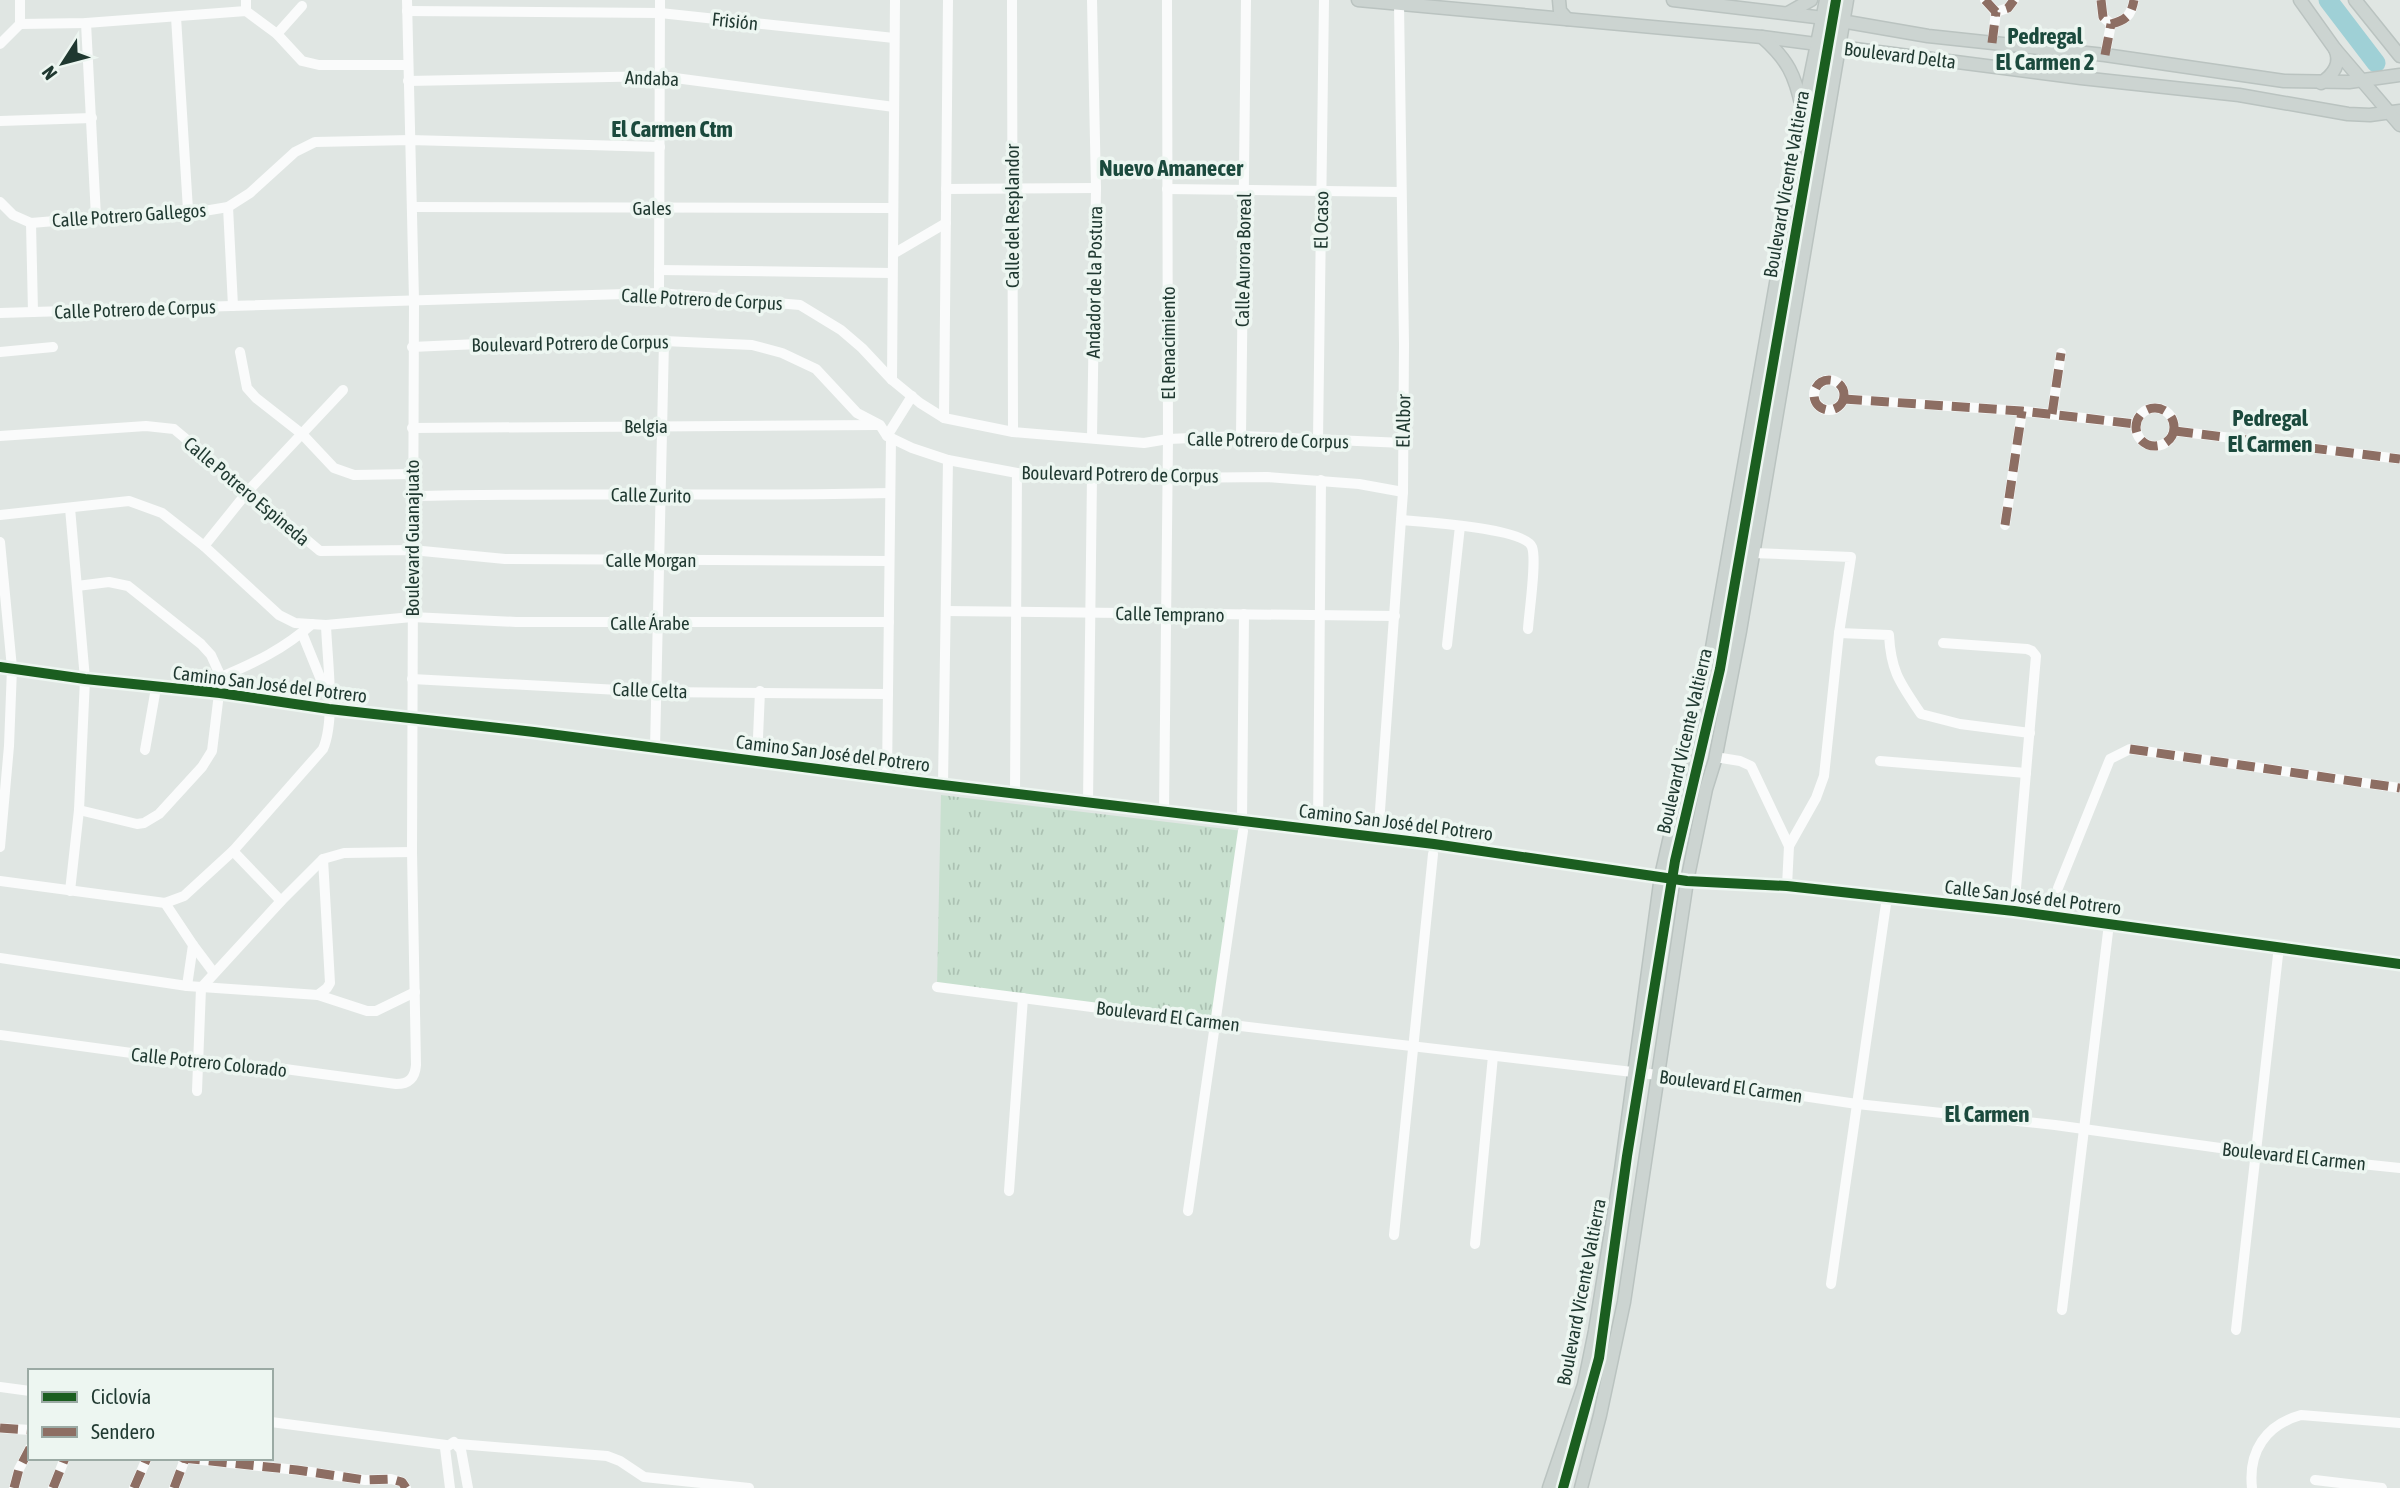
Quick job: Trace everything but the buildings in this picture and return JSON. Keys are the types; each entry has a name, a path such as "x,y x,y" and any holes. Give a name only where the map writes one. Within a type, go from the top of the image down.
{"main road":[{"name":"Boulevard Delta","path":"1357,0 1762,37 2081,78 2239,95 2348,114 2394,112"},
{"path":"1475,9 1486,0"},
{"path":"1559,0 1560,11 1567,19"},
{"name":"Boulevard Delta","path":"1673,0 1824,18 1928,36 2083,52 2284,80 2321,83 2400,75"},
{"path":"1788,13 1811,0"},
{"name":"Boulevard Vicente Valtierra","path":"1549,1488 1590,1363 1635,1072 1661,876 1709,665 1792,192 1803,112 1826,0"},
{"name":"Boulevard Vicente Valtierra","path":"1581,1488 1605,1395 1624,1302 1686,881 1706,789 1716,757 1754,553 1847,0"},
{"path":"2300,0 2338,53 2337,65 2329,78 2321,83"},
{"path":"2355,0 2400,56"},
{"path":"1925,58 1928,36"},
{"path":"1762,37 1790,67 1803,112"},
{"path":"2335,49 2394,112 2400,125"},
{"path":"2081,78 2083,52"}],"street":[{"path":"20,0 20,24"},
{"path":"659,293 660,0"},
{"path":"892,380 895,0"},
{"path":"944,418 948,0"},
{"name":"Calle del Resplandor","path":"1012,0 1013,432"},
{"name":"Andador de la Postura","path":"1092,437 1096,188 1093,0"},
{"name":"El Renacimiento","path":"1164,811 1168,444 1167,0"},
{"name":"Calle Aurora Boreal","path":"1241,436 1246,0"},
{"name":"El Ocaso","path":"1318,440 1324,0"},
{"path":"1985,0 1996,12 1992,43"},
{"path":"1996,12 2011,6 2014,0"},
{"path":"2101,0 2103,17 2111,24"},
{"path":"2111,24 2130,15 2134,0"},
{"name":"El Albor","path":"1378,838 1403,492 1399,4"},
{"path":"0,44 20,24 176,17 246,5 302,61 319,65 408,65"},
{"path":"277,34 302,6"},
{"name":"Frisión","path":"407,6 660,13 894,38"},
{"name":"Boulevard Guanajuato","path":"407,6 413,306 412,852 415,1075"},
{"path":"176,17 188,210"},
{"path":"86,23 96,217"},
{"path":"2105,55 2111,24"},
{"name":"Andaba","path":"408,81 660,76 894,107"},
{"path":"0,121 92,118"},
{"name":"Calle Potrero Gallegos","path":"0,202 13,215 32,223 188,210 205,211 228,207 250,193 306,145 315,142 410,140 660,146"},
{"path":"946,189 1096,188"},
{"path":"1167,189 1400,192"},
{"path":"228,207 233,306"},
{"name":"Gales","path":"412,207 893,208"},
{"path":"32,223 33,312"},
{"path":"893,254 946,223"},
{"path":"659,270 892,274"},
{"name":"Calle Potrero de Corpus","path":"0,313 233,306 413,306 659,293 800,305 841,330 892,380 944,418 1013,432 1144,443 1168,444 1241,436 1404,443"},
{"path":"654,749 664,341"},
{"name":"Boulevard Potrero de Corpus","path":"412,347 664,341 752,345 782,353 816,369 857,413 880,425 889,437 912,449 948,460 1017,473 1238,476 1359,484 1403,492"},
{"path":"0,352 53,347"},
{"path":"240,352 247,388 302,434 334,468 354,475 412,474"},
{"path":"2052,414 2061,353"},
{"path":"204,546 249,490 343,390"},
{"path":"887,776 889,437 912,396"},
{"path":"1844,399 2022,411 2136,424"},
{"path":"2163,409 2175,422 2175,431 2165,445 2148,446 2136,433 2136,424 2139,416 2146,410 2163,409"},
{"path":"2005,525 2022,411"},
{"name":"Belgia","path":"412,428 880,425"},
{"name":"Calle Potrero Espineda","path":"0,436 146,426 174,429 320,551 412,550"},
{"path":"2175,431 2400,459"},
{"path":"943,784 948,460"},
{"path":"1015,793 1017,473"},
{"path":"1088,803 1093,476"},
{"path":"1318,830 1321,481"},
{"name":"Calle Zurito","path":"412,496 890,493"},
{"name":"Calle Árabe","path":"0,514 129,501 162,513 204,546 279,615 295,623 326,625 412,617 657,624 889,622"},
{"path":"70,508 85,679 79,810 70,891"},
{"path":"1401,520 1460,526 1518,536 1529,542 1533,555 1528,629"},
{"path":"1447,645 1460,526"},
{"path":"0,542 12,668 9,746 0,847"},
{"name":"Calle Morgan","path":"412,550 505,559 889,562"},
{"path":"1754,553 1851,557 1839,633 1824,776 1816,798 1789,846 1787,886"},
{"path":"77,586 109,582 128,586 201,644 211,655 221,677 212,751 202,767 159,814 137,824 79,810"},
{"name":"Calle Temprano","path":"946,611 1395,616"},
{"path":"1188,1212 1242,826 1244,614"},
{"path":"221,677 256,663 293,641 312,624"},
{"path":"0,881 165,903 184,896 233,851 323,749 328,730 329,704 326,625"},
{"path":"302,633 329,704"},
{"path":"1839,633 1889,635 1890,660 1898,679 1921,714 1960,724 2030,733"},
{"path":"1943,643 2034,652 2036,661 2014,911"},
{"name":"Camino San José del Potrero","path":"0,667 156,688 329,704 412,718 1164,811 1242,826 1318,830 1661,876"},
{"name":"Calle Celta","path":"412,679 656,692 888,694"},
{"path":"145,750 156,688"},
{"path":"757,761 760,691"},
{"path":"2057,888 2110,759 2130,749 2400,788"},
{"path":"1716,757 1740,761 1751,766 1789,846"},
{"path":"1880,761 2026,772"},
{"path":"233,851 281,901"},
{"path":"197,1091 201,988 323,859 344,853 412,852"},
{"path":"1394,1235 1433,854"},
{"path":"318,995 330,982 323,859"},
{"name":"Calle San José del Potrero","path":"1661,876 1686,881 1787,886 2014,911 2400,964"},
{"path":"165,903 214,974"},
{"path":"1832,1284 1886,904"},
{"path":"2062,1310 2108,932"},
{"path":"187,986 192,945"},
{"path":"2236,1330 2279,946"},
{"path":"0,958 201,988 318,995 367,1011 376,1011 415,992"},
{"name":"Boulevard El Carmen","path":"937,987 1215,1023 1635,1072 1857,1104 2400,1168"},
{"path":"1010,1191 1023,998"},
{"name":"Calle Potrero Colorado","path":"0,1035 197,1062 285,1069 396,1084 403,1084 415,1075"},
{"path":"1475,1244 1493,1056"},
{"path":"0,1387 28,1391"},
{"path":"2252,1488 2252,1465 2266,1434 2289,1418 2301,1415 2400,1423"},
{"path":"273,1422 446,1445 454,1442 607,1456 644,1477 749,1488"},
{"path":"0,1428 28,1430"},
{"path":"458,1444 468,1488"},
{"path":"446,1445 444,1451 450,1488"},
{"path":"14,1488 19,1469 28,1452"},
{"path":"52,1488 64,1460"},
{"path":"134,1488 145,1460"},
{"path":"174,1488 184,1460"},
{"path":"195,1460 297,1469 365,1480 398,1480 406,1488"},
{"path":"365,1480 380,1488"},
{"path":"2315,1480 2382,1488"}],"green space":[{"path":"941,795 1243,831 1215,1023 937,987"}],"waterway":[{"path":"2328,0 2376,63"}],"marked path":[{"path":"1985,0 1996,12 2008,8 2014,0"},
{"path":"2101,0 2103,17 2111,24 2127,16 2134,0"},
{"path":"1992,43 1996,12"},
{"path":"2105,55 2111,24"},
{"path":"2052,414 2061,353"},
{"path":"1829,380 1835,381 1843,389 1844,395 1843,401 1835,409 1829,410 1823,409 1815,401 1814,395 1815,389 1823,381 1829,380"},
{"path":"1844,399 2022,411 2136,424"},
{"path":"2155,408 2169,413 2174,427 2169,441 2155,446 2141,441 2136,427 2141,413 2155,408"},
{"path":"2005,525 2022,411"},
{"path":"2175,431 2400,459"},
{"path":"2130,749 2400,788"},
{"path":"0,1428 28,1430"},
{"path":"14,1488 19,1469 28,1452"},
{"path":"53,1488 64,1460"},
{"path":"134,1488 146,1460"},
{"path":"174,1488 185,1460"},
{"path":"201,1460 365,1480 391,1479 402,1482 406,1488"}],"cycle path":[{"path":"1563,1488 1599,1358 1627,1156 1675,861 1720,669 1836,0"},
{"path":"0,667 1434,844 1687,881 1787,886 2014,911 2400,964"}],"district":[{"name":"Pedregal El Carmen 2","path":"2045,49"},
{"name":"El Carmen Ctm","path":"672,129"},
{"name":"Nuevo Amanecer","path":"1171,168"},
{"name":"Pedregal El Carmen","path":"2270,431"},
{"name":"El Carmen","path":"1987,1114"}]}
